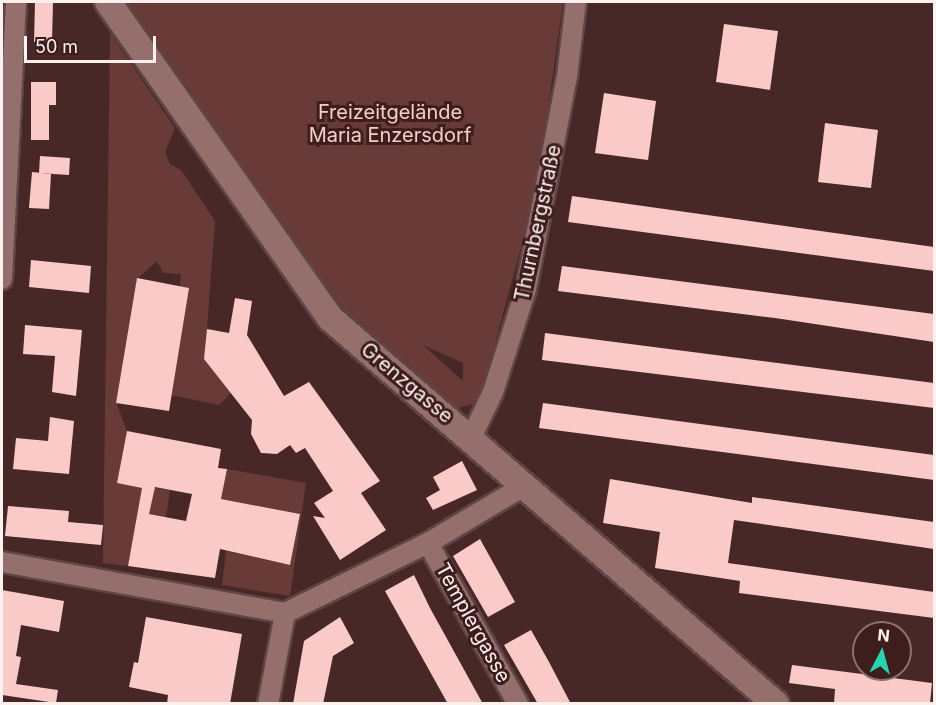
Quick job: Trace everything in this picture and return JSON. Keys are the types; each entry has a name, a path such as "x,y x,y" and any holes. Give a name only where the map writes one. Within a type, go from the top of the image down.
{"street":[{"path":"2,279 16,2"},
{"name":"Grenzgasse","path":"108,2 330,318 776,704"},
{"name":"Thurnbergstraße","path":"471,438 493,392 526,289 567,77 576,2"},
{"path":"2,562 285,613 428,543 524,486"},
{"name":"Templergasse","path":"428,543 518,704"},
{"path":"268,704 285,613"}],"green space":[{"name":"Freizeitgelände Maria Enzersdorf","path":"123,2 563,2 537,188 479,403 453,409 329,304","holes":["423,345 463,363 463,381"]},
{"path":"110,33 175,128 165,152 170,164 181,170 215,221 207,329 231,393 219,405 171,395 181,274 163,273 157,261 137,279 116,402 127,431 117,483 170,490 166,517 138,512 128,566 103,563"},
{"path":"227,469 306,483 290,596 222,585 226,551 290,565 300,514 221,499"}],"building":[{"path":"35,2 53,2 52,42 34,42"},
{"path":"724,24 778,31 770,90 716,82"},
{"path":"31,82 56,82 56,105 49,105 49,140 31,140"},
{"path":"604,93 656,101 648,160 595,153"},
{"path":"825,123 878,130 871,188 818,182"},
{"path":"40,156 70,158 69,175 39,173"},
{"path":"32,172 51,174 49,209 29,208"},
{"path":"572,196 934,247 934,271 568,222"},
{"path":"31,260 91,266 89,293 29,287"},
{"path":"562,266 934,314 934,342 775,318 558,291"},
{"path":"137,278 189,288 169,411 116,403"},
{"path":"235,298 252,301 247,335 284,396 309,382 380,481 361,493 386,530 340,560 313,516 325,518 314,503 333,491 305,448 296,453 290,445 277,454 261,453 251,434 252,420 204,359 207,329 229,333"},
{"path":"25,325 82,330 76,396 52,392 55,356 23,354"},
{"path":"545,333 934,383 934,408 542,360"},
{"path":"543,403 934,455 934,480 539,428"},
{"path":"50,417 74,421 69,474 13,469 16,438 48,441"},
{"path":"127,431 221,449 218,468 227,469 221,499 300,514 290,565 220,549 215,578 128,566 142,488 117,483","holes":["155,487 192,494 186,521 149,514"]},
{"path":"462,461 477,490 433,510 426,498 440,490 433,477"},
{"path":"610,479 752,503 752,497 934,522 934,549 734,520 728,563 934,592 934,618 739,593 740,581 655,568 660,532 603,523"},
{"path":"8,506 69,511 68,522 103,525 101,545 5,536"},
{"path":"480,539 515,602 488,617 453,556"},
{"path":"414,575 483,704 448,704 385,591"},
{"path":"2,590 64,601 59,632 21,625 16,656 21,657 16,684 58,690 56,703 2,695"},
{"path":"146,617 242,634 230,704 167,704 168,695 129,687 134,662 138,663"},
{"path":"340,617 354,643 333,656 323,704 293,704 304,641"},
{"path":"531,630 571,704 538,704 504,645"},
{"path":"792,665 852,673 852,681 912,680 932,683 930,704 834,704 835,689 789,683"}]}
